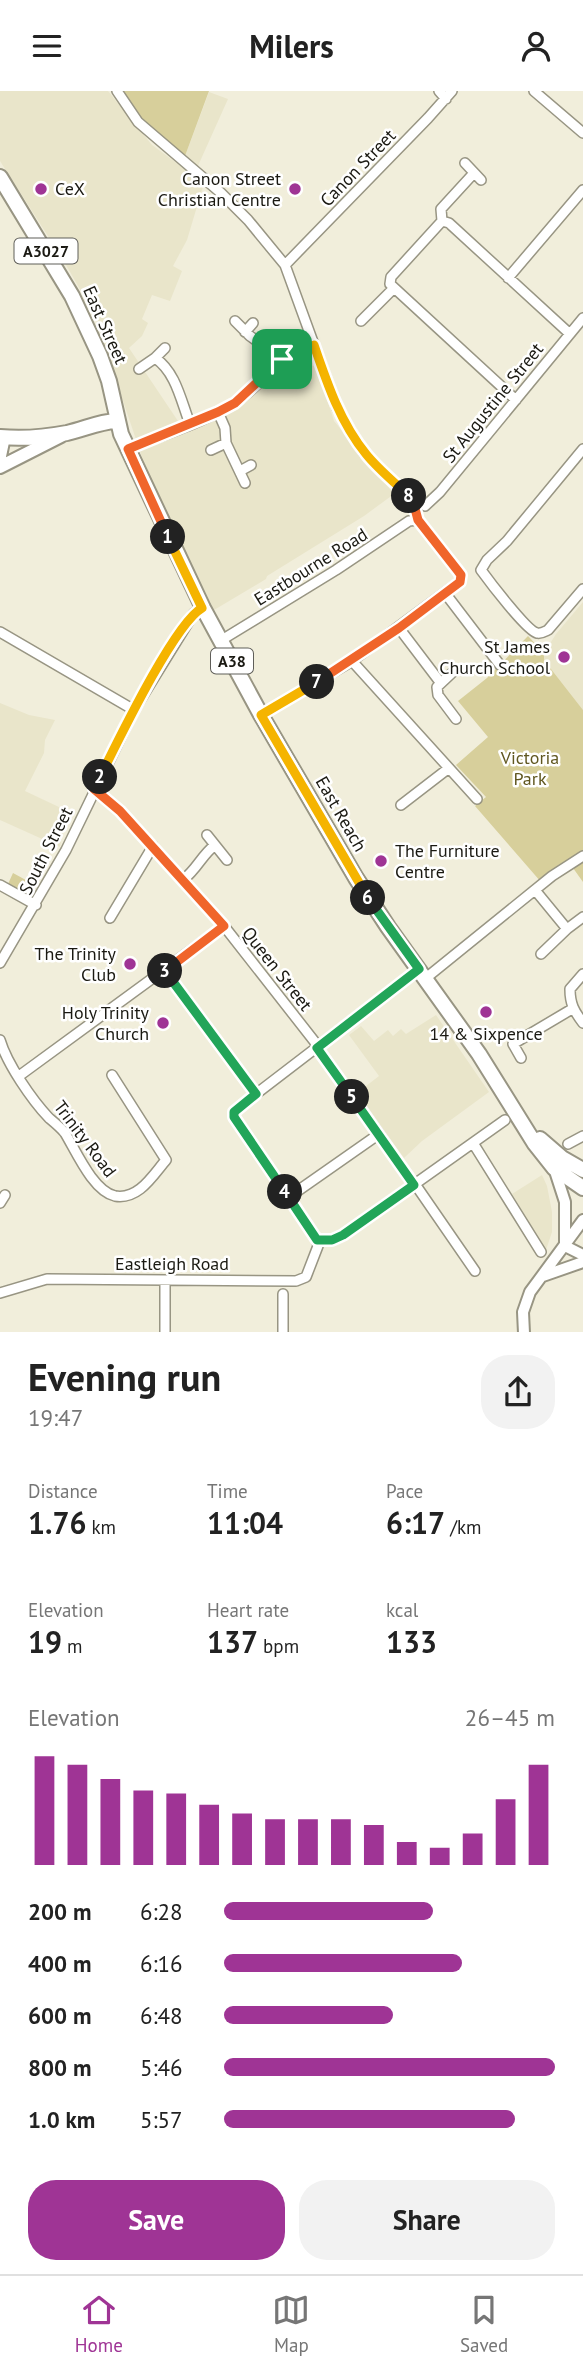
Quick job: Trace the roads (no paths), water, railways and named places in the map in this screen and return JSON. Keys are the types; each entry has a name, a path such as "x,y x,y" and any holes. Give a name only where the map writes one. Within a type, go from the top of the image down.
{"main road":[{"name":"East Street","path":"0,177 57,269 82,317 108,381 116,421"},
{"path":"0,467 68,433 95,423 116,421"},
{"name":"East Reach","path":"116,421 202,608 261,715 370,900 554,1168"},
{"path":"0,456 2,437 26,438 68,433"},
{"name":"A38","path":"528,1129 562,1158 583,1170"},
{"name":"A38","path":"554,1168 583,1188"}],"street":[{"path":"117,91 138,122 236,207 285,265 337,408 360,446 415,510 461,575 460,582 352,661 261,715"},
{"path":"439,91 449,95"},
{"path":"534,91 583,133"},
{"name":"Canon Street","path":"285,265 449,95"},
{"path":"464,163 477,177 442,209 442,221 391,277 392,286 516,400"},
{"path":"508,278 583,190"},
{"path":"442,221 449,223 570,334"},
{"path":"361,321 392,286"},
{"name":"St Augustine Street","path":"425,506 440,492 583,318"},
{"path":"235,321 245,332 282,359"},
{"path":"245,332 253,323"},
{"path":"128,449 218,412 242,397 282,359 314,345"},
{"path":"139,369 165,348"},
{"path":"155,358 164,364 170,373 190,424"},
{"path":"218,412 225,428 226,443 245,483"},
{"path":"211,450 226,443"},
{"path":"583,449 507,541 486,560 481,570 524,623 533,632 540,634 548,631 583,589"},
{"path":"240,471 251,465"},
{"name":"Eastbourne Road","path":"220,641 327,576 409,521 415,510"},
{"path":"445,593 500,665"},
{"name":"South Street","path":"0,963 66,850 134,710 194,613 202,608"},
{"path":"399,628 440,682"},
{"path":"0,632 134,710"},
{"path":"352,661 477,799"},
{"path":"454,671 437,687 438,695 456,719"},
{"path":"401,805 449,768"},
{"name":"Queen Street","path":"94,789 120,811 224,926 317,1047 475,1271"},
{"path":"207,835 228,860"},
{"path":"183,880 196,869 205,853 215,845"},
{"path":"110,918 153,846"},
{"path":"505,1120 343,1235 332,1240 317,1240 234,1117 234,1112 317,1047 423,974 552,876 583,856"},
{"path":"0,885 36,905"},
{"path":"535,890 567,929"},
{"path":"541,954 583,917"},
{"path":"19,1076 224,926"},
{"path":"164,971 256,1094"},
{"path":"583,974 570,989 572,1009 583,1023"},
{"path":"521,1058 513,1044 572,1009"},
{"path":"535,1017 543,1027"},
{"name":"Trinity Road","path":"0,1040 19,1076 63,1131 93,1179 106,1192 127,1195 139,1190 166,1160 112,1075"},
{"path":"143,1123 153,1117"},
{"path":"289,1197 379,1134"},
{"path":"568,1144 583,1136"},
{"path":"473,1143 541,1252"},
{"name":"East Reach","path":"554,1168 565,1202 565,1247"},
{"path":"524,1332 523,1312 526,1301 583,1220"},
{"name":"Eastleigh Road","path":"0,1293 47,1279 301,1280 306,1277 318,1246 317,1240"},
{"path":"565,1247 583,1255"},
{"path":"543,1276 583,1262"},
{"path":"165,1280 165,1332"},
{"path":"283,1294 283,1332"}],"place":[{"name":"CeX","path":"41,189"},
{"name":"Canon Street Christian Centre","path":"295,189"},
{"name":"St James Church School","path":"564,657"},
{"name":"The Furniture Centre","path":"381,861"},
{"name":"The Trinity Club","path":"130,964"},
{"name":"14 & Sixpence","path":"486,1012"},
{"name":"Holy Trinity Church","path":"163,1023"}],"park label":[{"name":"Victoria Park","path":"530,768"}]}
